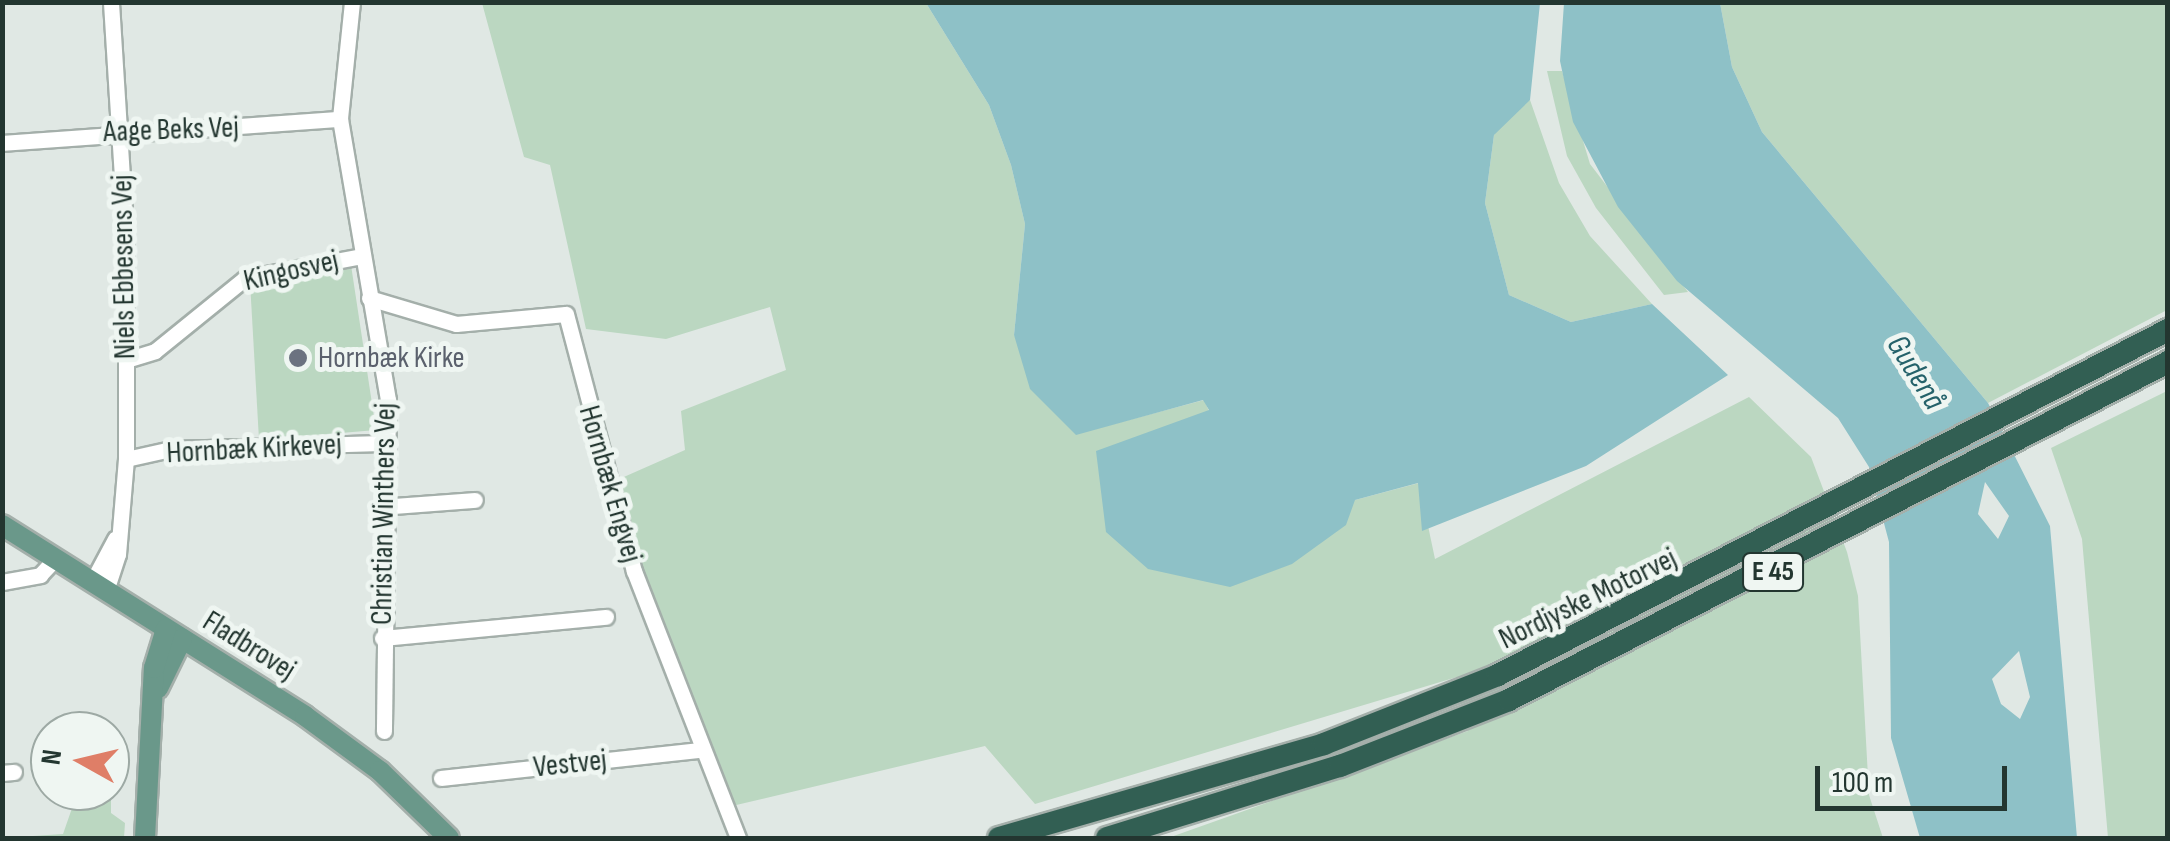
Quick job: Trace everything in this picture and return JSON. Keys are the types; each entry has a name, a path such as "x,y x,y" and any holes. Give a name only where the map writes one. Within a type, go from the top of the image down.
{"highway":[{"name":"Nordjyske Motorvej","path":"999,838 1324,744 1418,707 1644,607 2168,330"},
{"name":"Nordjyske Motorvej","path":"1108,838 1429,733 1656,632 2168,362"}],"main road":[{"name":"Fladbrovej","path":"2,525 380,771 449,838"},
{"path":"144,838 155,694 174,634"}],"street":[{"name":"Niels Ebbesens Vej","path":"99,586 118,531 126,459 121,130 111,2"},
{"name":"Christian Winthers Vej","path":"352,2 340,120 388,400 382,444 381,507 384,730"},
{"name":"Aage Beks Vej","path":"2,143 121,130 340,120"},
{"name":"Kingosvej","path":"126,360 155,351 245,278 362,256"},
{"name":"Hornbæk Engvej","path":"369,298 456,324 566,314 634,571 699,750 738,838"},
{"name":"Hornbæk Kirkevej","path":"126,459 171,449 382,444"},
{"path":"381,507 475,500"},
{"path":"2,582 40,575 54,559"},
{"path":"382,638 606,617"},
{"name":"Vestvej","path":"442,778 699,750"}],"green space":[{"path":"482,3 926,3 989,105 1011,165 1025,224 1014,335 1076,434 1204,400 1209,411 1096,452 1355,500 1419,483 1435,559 1749,397 1811,457 1847,552 1858,596 1869,795 1883,838 1168,838 1468,731 1457,677 1035,804 985,746 732,806 645,582 617,480 685,450 681,411 786,370 770,307 666,339 586,329 550,165 524,157"},
{"path":"1720,3 2167,3 2167,310 1988,403 1762,132 1732,67"},
{"path":"1547,71 1562,71 1590,164 1688,292 1664,295 1596,208 1567,156"},
{"path":"1530,100 1559,183 1590,236 1652,304 1571,322 1509,295 1485,203 1494,135 1505,115"},
{"path":"351,265 376,430 259,440 250,282"},
{"path":"2167,391 2167,838 2108,838 2082,539 2051,448"},
{"path":"71,811 111,811 125,823 124,838 3,838 63,834"}],"water":[{"path":"926,3 1540,3 1530,100 1494,135 1485,203 1509,295 1571,322 1652,304 1728,375 1586,466 1422,531 1418,483 1355,500 1346,525 1292,564 1230,587 1148,569 1106,532 1096,451 1209,410 1203,400 1076,435 1030,389 1014,335 1025,224 1011,165 989,105"},
{"name":"Gudenå","path":"1564,3 1720,3 1732,67 1762,132 1988,403 2050,526 2077,838 1920,838 1891,738 1889,542 1869,467 1838,418 1677,281 1618,207 1573,122 1560,61","holes":["1985,482 2009,516 1998,539 1978,514","2019,651 2030,697 2020,719 2001,704 1992,679"]}],"place":[{"name":"Hornbæk Kirke","path":"298,358"}]}
